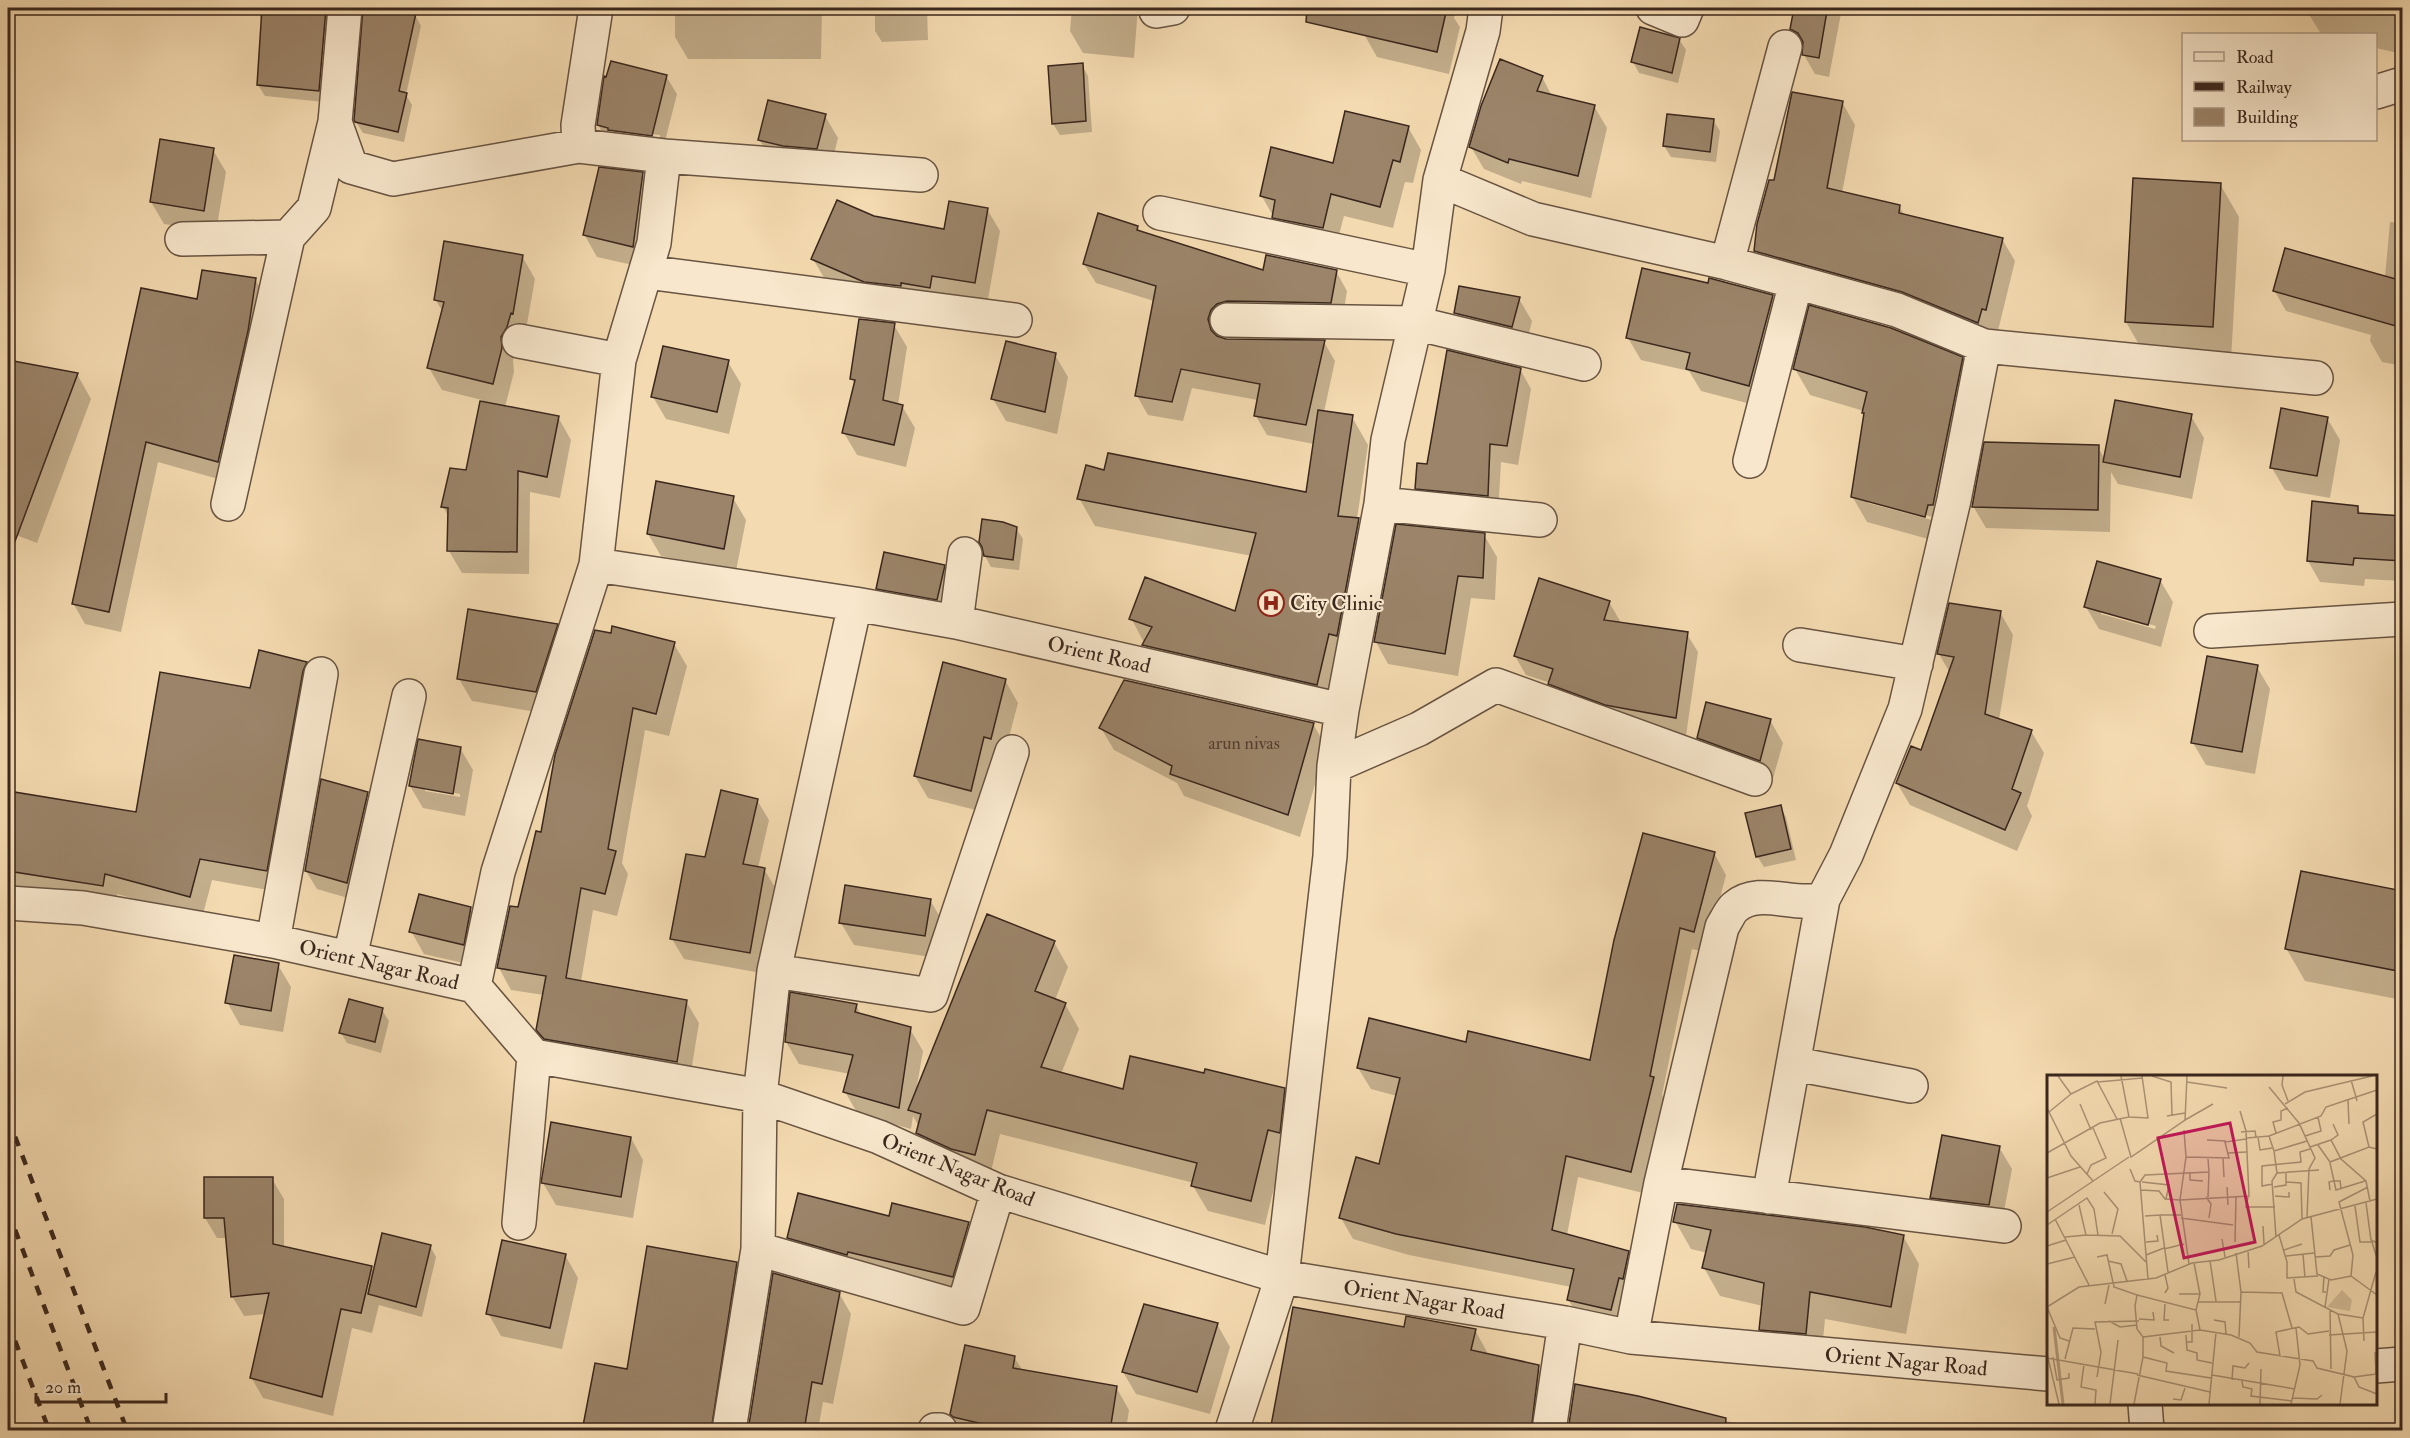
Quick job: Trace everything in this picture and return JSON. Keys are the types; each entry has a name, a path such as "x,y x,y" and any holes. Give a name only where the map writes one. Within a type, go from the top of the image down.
{"street":[{"path":"228,504 288,237 314,208 335,122 345,8"},
{"path":"579,146 578,125 596,8"},
{"path":"1232,1431 1282,1277 1330,856 1334,766 1342,710 1381,504 1388,440 1428,270 1440,180 1483,31 1486,8"},
{"path":"1653,8 1682,20 1687,8"},
{"path":"1726,263 1785,47"},
{"path":"2377,92 2403,84"},
{"path":"335,122 351,167 393,179 579,146 664,156 921,175"},
{"path":"474,986 498,872 596,565 619,360 654,243 664,156"},
{"path":"1440,180 1533,219 1726,263 1897,310 1984,346 2316,378"},
{"path":"1160,213 1428,270"},
{"path":"182,239 288,237"},
{"path":"646,272 1015,320"},
{"path":"1750,461 1796,282"},
{"path":"1227,320 1415,323 1584,364"},
{"path":"519,341 619,360"},
{"path":"1769,1197 1795,1064 1823,899 1846,855 1905,709 1954,500 1984,346"},
{"path":"1381,504 1540,520"},
{"path":"956,622 965,554"},
{"name":"Orient Road","path":"596,565 855,604 956,622 1342,710"},
{"path":"729,1431 758,1249 760,1096 774,971 855,604"},
{"path":"2211,631 2403,619"},
{"path":"1800,645 1916,664"},
{"path":"273,941 321,674"},
{"path":"1334,766 1419,729 1496,686 1755,779"},
{"path":"350,957 409,696"},
{"path":"774,971 931,995 1012,752"},
{"path":"1631,1337 1661,1183 1722,927 1735,907 1756,897 1814,902 1823,899"},
{"name":"Orient Nagar Road","path":"8,903 83,908 273,941 474,986 534,1056 760,1096 879,1137 999,1191 1282,1277 1564,1323 1631,1337 2047,1374"},
{"path":"519,1223 534,1056"},
{"path":"1795,1064 1911,1086"},
{"path":"1661,1183 2004,1226"},
{"path":"758,1249 963,1308 999,1191"},
{"path":"1549,1431 1564,1323"},
{"path":"2377,1366 2403,1364"},
{"path":"2145,1405 2147,1431"},
{"path":"935,1431 940,1431"}],"building":[{"path":"262,8 326,8 319,91 257,85"},
{"path":"363,8 388,8 416,13 399,91 407,93 398,132 354,120"},
{"path":"1307,8 1447,8 1437,52 1306,22"},
{"path":"1794,8 1827,11 1819,58 1802,55 1803,42 1798,33 1790,29"},
{"path":"1640,27 1680,38 1672,73 1631,62"},
{"path":"1500,59 1543,76 1537,91 1595,105 1578,176 1509,159 1508,163 1469,147 1481,106"},
{"path":"611,61 667,75 652,136 608,130 608,128 597,125 604,76 606,77"},
{"path":"1083,63 1086,121 1052,124 1048,66"},
{"path":"1792,92 1843,101 1827,188 1900,205 1899,213 2003,238 1986,310 1982,309 1978,323 1902,292 1754,251 1757,224 1769,180 1774,180"},
{"path":"768,100 826,114 817,149 783,146 758,140"},
{"path":"1345,111 1409,126 1400,162 1393,160 1380,207 1331,194 1323,228 1272,218 1275,200 1260,196 1271,147 1333,163"},
{"path":"1667,114 1714,119 1710,152 1663,146"},
{"path":"160,139 214,148 204,211 150,202"},
{"path":"599,167 643,172 633,247 583,235"},
{"path":"2133,178 2221,183 2213,327 2125,322"},
{"path":"837,200 874,216 944,229 949,201 988,208 975,283 932,276 930,288 901,283 901,286 864,282 811,259"},
{"path":"1098,213 1138,226 1137,230 1263,270 1266,255 1337,270 1331,303 1227,301 1217,304 1211,310 1208,319 1211,330 1217,336 1226,339 1325,340 1306,425 1254,416 1260,384 1181,369 1172,402 1135,396 1156,286 1083,264"},
{"path":"444,241 523,255 513,314 511,313 501,337 502,348 493,384 427,368 444,302 434,300"},
{"path":"2285,248 2403,281 2403,328 2273,291"},
{"path":"1642,268 1708,283 1709,278 1773,295 1749,386 1686,369 1690,353 1626,338"},
{"path":"202,270 256,278 248,331 218,462 146,442 109,612 72,604 141,288 197,299"},
{"path":"1459,286 1520,297 1512,327 1454,313"},
{"path":"1809,305 1891,328 1963,357 1933,505 1928,505 1925,517 1851,497 1867,392 1793,369"},
{"path":"859,319 895,323 883,400 903,405 894,445 842,433 855,380 850,379"},
{"path":"1006,341 1056,353 1045,412 991,399"},
{"path":"663,346 729,360 717,412 651,397"},
{"path":"1447,350 1521,368 1507,446 1490,444 1488,496 1415,489 1417,463 1427,464"},
{"path":"8,360 78,373 11,552 8,551"},
{"path":"2115,400 2192,414 2180,477 2103,462"},
{"path":"480,401 559,416 547,477 518,471 517,552 447,551 448,508 441,507 450,468 466,470"},
{"path":"2281,408 2328,417 2317,476 2270,468"},
{"path":"1318,410 1353,415 1338,516 1359,518 1337,636 1329,634 1317,685 1142,645 1152,627 1129,619 1145,577 1235,611 1256,533 1077,499 1086,465 1104,470 1108,453 1306,492"},
{"path":"1984,442 2099,445 2098,510 1972,507"},
{"path":"656,481 734,496 724,549 647,534"},
{"path":"2312,501 2358,506 2358,513 2403,516 2403,561 2354,558 2353,565 2307,561"},
{"path":"982,519 1017,527 1013,560 984,556 979,542"},
{"path":"1396,524 1485,533 1483,578 1458,576 1445,654 1374,642"},
{"path":"884,552 945,565 937,600 876,589"},
{"path":"2097,561 2161,579 2148,625 2084,607"},
{"path":"1539,578 1610,601 1604,620 1688,632 1676,718 1605,705 1548,684 1553,669 1514,656"},
{"path":"1949,603 2001,611 1985,714 2032,730 2012,789 2021,793 2005,830 1896,783 1911,746 1921,750 1954,657 1937,654"},
{"path":"468,609 558,624 536,692 457,679"},
{"path":"612,626 675,642 656,714 633,708 608,849 616,851 605,894 581,888 566,978 687,1000 677,1062 544,1039 536,1030 546,976 497,968 510,906 518,907 536,831 541,832 555,755 595,630 611,633"},
{"path":"259,650 307,662 303,671 267,871 200,859 190,897 105,874 103,886 8,871 8,791 136,812 160,672 250,688"},
{"path":"2207,656 2258,665 2242,752 2191,743"},
{"path":"943,662 1006,679 991,739 984,737 971,791 914,776"},
{"path":"1124,680 1314,723 1288,815 1170,774 1172,766 1099,728"},
{"path":"1706,702 1771,719 1760,761 1697,738"},
{"path":"418,739 461,747 453,794 409,786"},
{"path":"321,779 368,792 347,883 305,871"},
{"path":"721,790 758,799 743,864 765,868 750,953 670,939 686,854 705,857"},
{"path":"1781,805 1791,849 1756,857 1745,813"},
{"path":"1643,833 1715,852 1694,932 1680,928 1650,1076 1654,1077 1631,1172 1566,1156 1552,1230 1629,1251 1623,1279 1619,1278 1611,1310 1567,1300 1574,1269 1396,1234 1339,1218 1356,1157 1379,1164 1400,1078 1357,1068 1369,1018 1466,1042 1468,1031 1590,1060 1614,940"},
{"path":"2301,871 2403,891 2403,972 2285,949"},
{"path":"845,885 931,899 925,936 839,923"},
{"path":"419,894 471,907 464,945 409,932"},
{"path":"987,914 1055,941 1035,991 1066,1003 1041,1067 1123,1089 1130,1056 1204,1073 1205,1069 1285,1088 1280,1133 1268,1130 1251,1201 1191,1186 1197,1163 987,1110 975,1155 951,1149 916,1133 921,1114 908,1110"},
{"path":"234,955 279,963 271,1011 225,1003"},
{"path":"790,992 857,1004 855,1012 911,1027 899,1108 843,1092 853,1055 785,1042"},
{"path":"349,999 383,1008 375,1042 339,1033"},
{"path":"551,1122 631,1137 621,1197 541,1183"},
{"path":"1942,1135 2000,1146 1989,1205 1930,1198"},
{"path":"204,1177 273,1177 273,1244 372,1266 361,1313 341,1309 322,1397 250,1378 269,1293 231,1297 224,1218 204,1218"},
{"path":"798,1193 889,1216 892,1203 969,1222 953,1277 848,1252 847,1255 787,1238"},
{"path":"1677,1204 1865,1227 1904,1235 1891,1307 1810,1292 1806,1334 1759,1330 1764,1283 1702,1268 1711,1230 1673,1222"},
{"path":"382,1233 431,1245 416,1307 368,1294"},
{"path":"502,1240 566,1254 550,1328 486,1314"},
{"path":"647,1246 737,1262 711,1431 582,1431 595,1363 627,1369"},
{"path":"773,1273 840,1292 822,1384 812,1382 804,1431 748,1431"},
{"path":"1144,1304 1218,1323 1197,1392 1122,1372"},
{"path":"1293,1307 1404,1327 1406,1316 1476,1329 1471,1350 1539,1365 1531,1431 1270,1431"},
{"path":"965,1345 1015,1356 1013,1368 1117,1386 1110,1431 1013,1431 953,1417 950,1414"},
{"path":"1575,1384 1638,1396 1726,1418 1725,1431 1568,1431"}],"railway":[{"path":"8,1118 127,1430"},
{"path":"8,1211 91,1430"},
{"path":"8,1322 49,1430"}],"place":[{"name":"City Clinic","path":"1271,603"}]}
